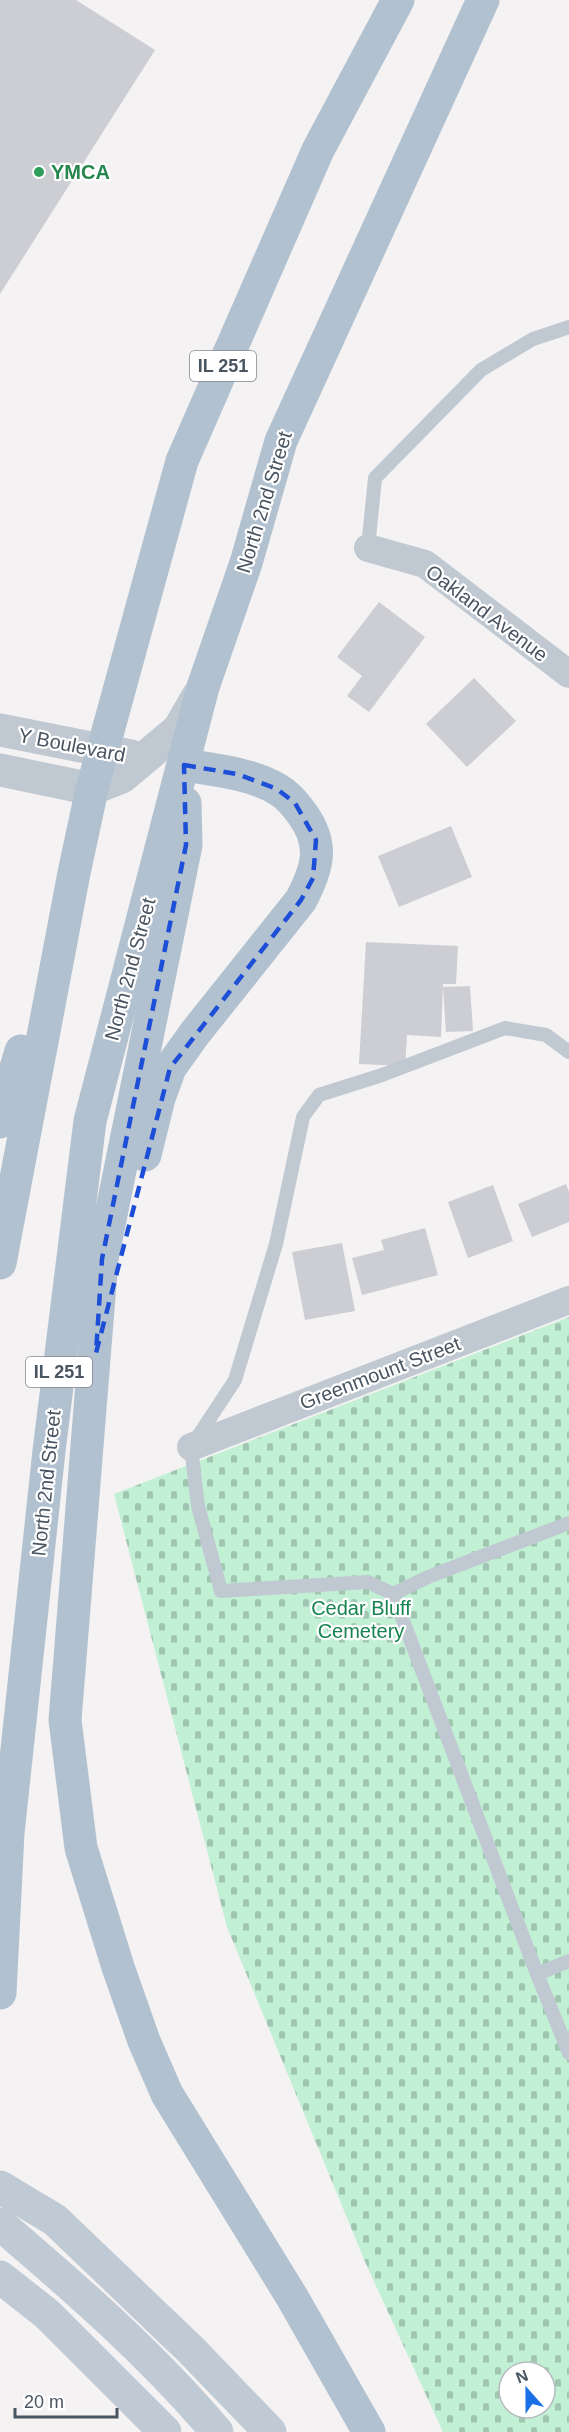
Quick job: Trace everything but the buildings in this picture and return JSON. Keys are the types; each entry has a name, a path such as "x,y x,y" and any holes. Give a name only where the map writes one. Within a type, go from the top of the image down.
{"main road":[{"name":"IL 251","path":"0,1263 92,789 182,461 318,150 398,0"},
{"name":"North 2nd Street","path":"0,1992 9,1822 48,1463 90,1121 203,687 246,563 280,441 483,0"},
{"path":"96,1353 159,1098 170,1068 195,1033 301,900 313,878 317,856 316,840 311,826 295,803 277,789 237,774 184,765 186,845 102,1259 65,1720 81,1848 144,2041 167,2094 292,2297 369,2432"},
{"path":"0,1122 74,873"},
{"path":"0,2187 54,2220 191,2350 270,2432"},
{"path":"0,2224 76,2288 183,2392 217,2432"},
{"path":"0,2277 47,2314 165,2432"}],"street":[{"name":"Oakland Avenue","path":"368,548 425,564 569,674"},
{"name":"Y Boulevard","path":"0,770 92,789 122,777 179,729 203,687"},
{"name":"Y Boulevard","path":"0,730 102,752 184,765"},
{"name":"Greenmount Street","path":"191,1447 569,1300"}],"lane":[{"path":"368,548 375,478 481,370 533,339 569,327"},
{"path":"569,1052 546,1035 505,1028 382,1075 320,1095 303,1117 276,1244 235,1380 191,1447 198,1506 221,1591 368,1582 393,1594 569,2053"},
{"path":"393,1594 428,1577 569,1522"},
{"path":"537,1974 569,1961"}],"highlighted area":[{"path":"184,765 237,774 277,789 295,803 316,840 313,878 301,900 170,1068 96,1353 102,1259 186,845"}],"green space":[{"name":"Cedar Bluff Cemetery","path":"569,1317 569,2432 443,2432 366,2264 227,1927 114,1494"}],"place":[{"name":"YMCA","path":"39,172"}]}
